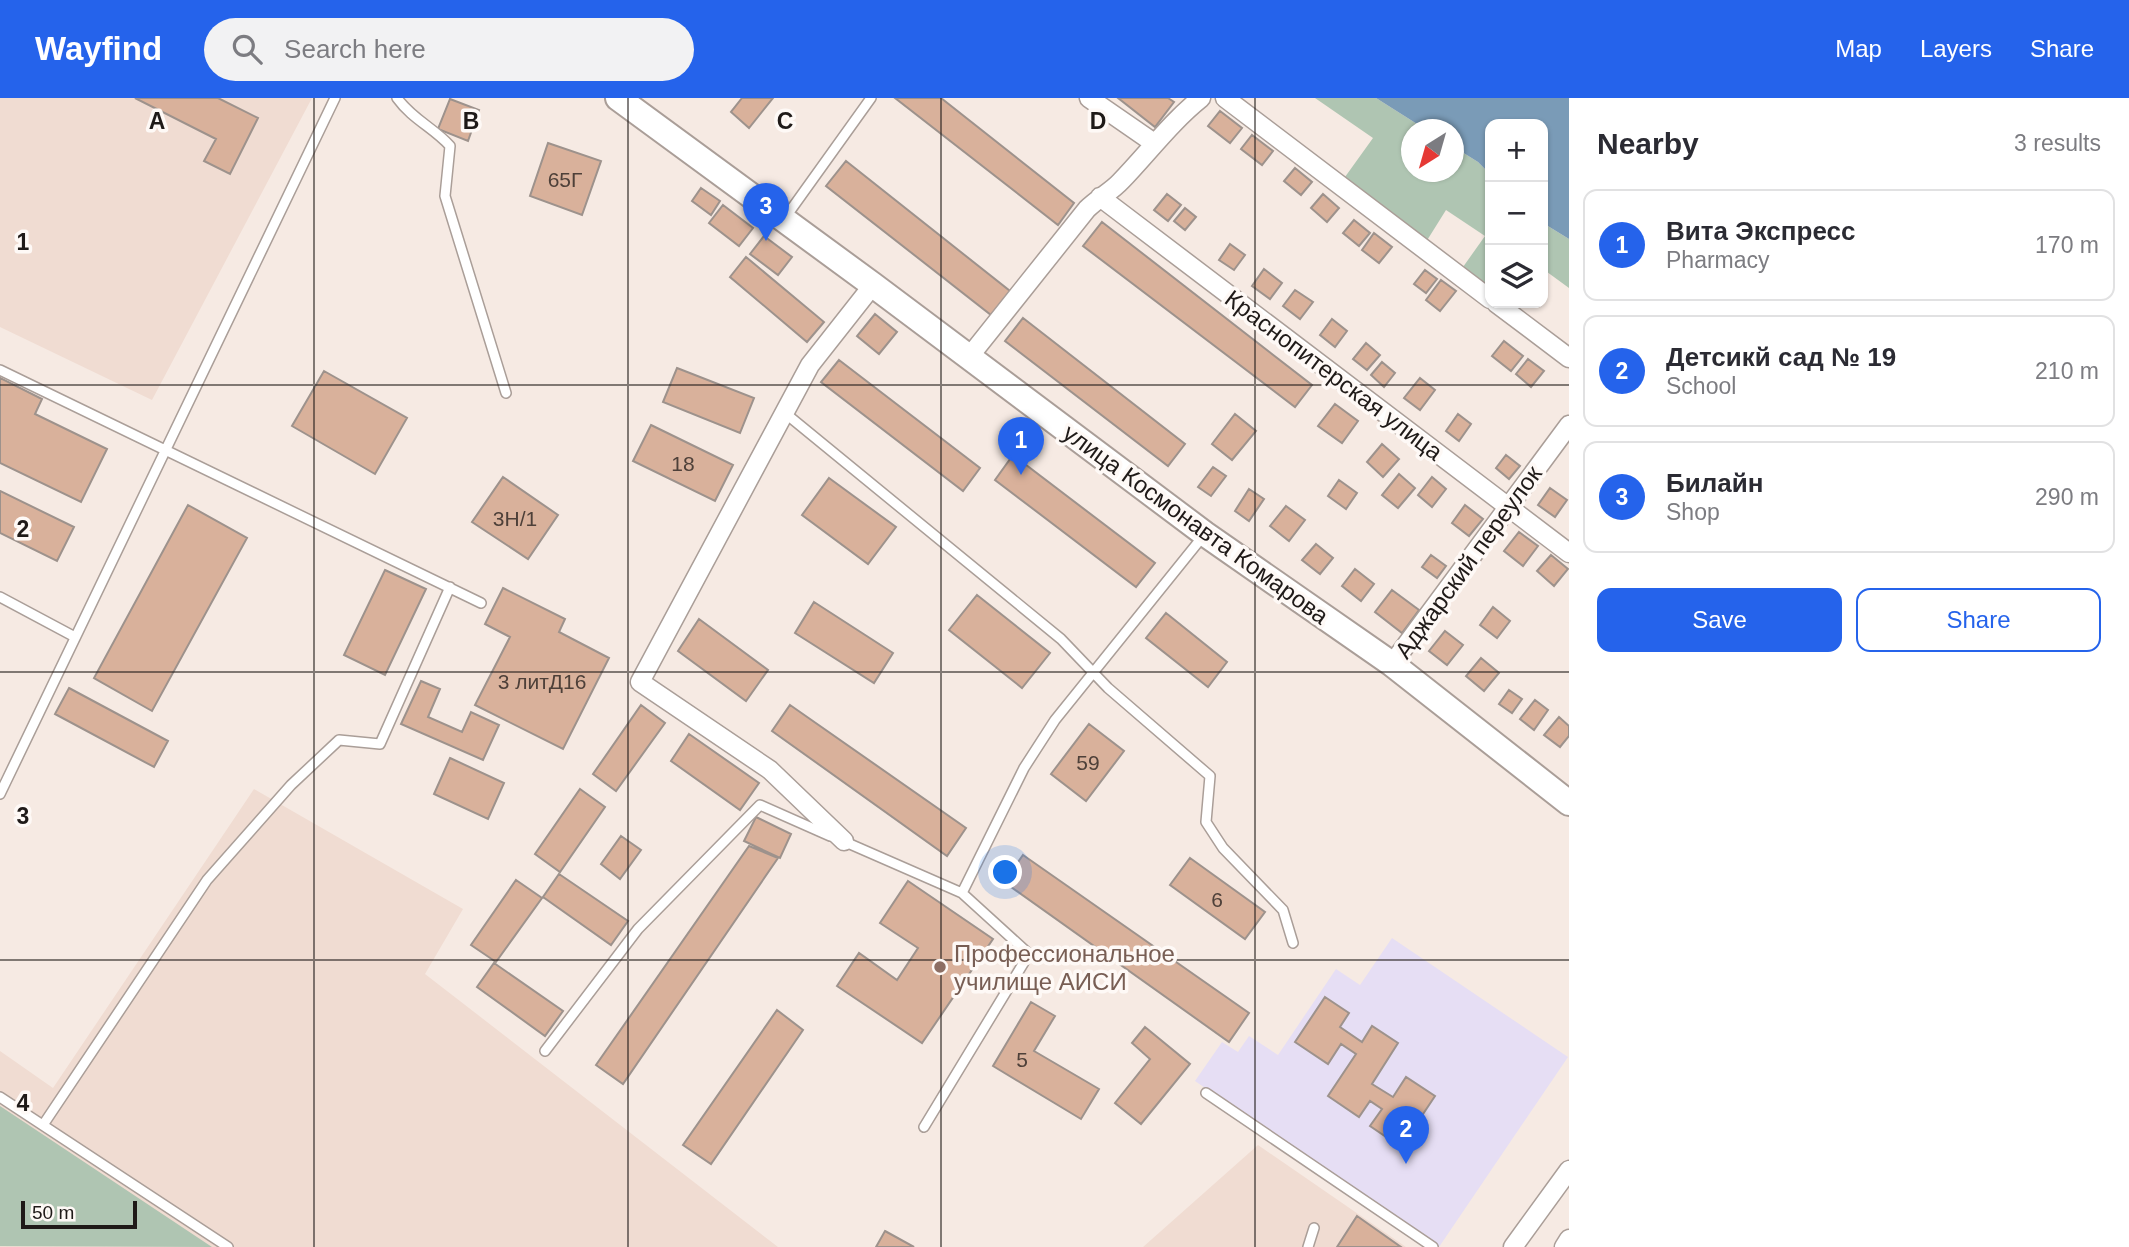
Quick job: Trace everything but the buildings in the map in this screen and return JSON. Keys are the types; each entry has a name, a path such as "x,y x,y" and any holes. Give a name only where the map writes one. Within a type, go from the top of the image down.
{"main road":[{"name":"улица Космонавта Комарова","path":"618,98 1205,534 1392,664 1569,803"}],"street":[{"path":"1089,98 1154,143"},
{"path":"969,357 1070,230 1100,197 1115,188 1154,143 1200,98"},
{"path":"1225,98 1485,295"},
{"name":"Краснопитерская улица","path":"1100,197 1569,553"},
{"path":"844,841 770,771 640,682 810,365 873,285"},
{"path":"1503,308 1569,358"},
{"name":"Аджарский переулок","path":"1392,664 1569,425"},
{"path":"1513,1247 1569,1170"},
{"path":"1564,1247 1569,1239"}],"lane":[{"path":"0,794 335,98"},
{"path":"397,98 411,116 442,137 450,146 444,195 506,393"},
{"path":"784,219 871,98"},
{"path":"0,370 481,603"},
{"path":"785,413 1062,639 1127,705 1210,776 1206,822 1223,848 1283,910 1293,943"},
{"path":"962,892 1024,768 1055,720 1205,534"},
{"path":"43,1125 207,880 249,832 291,785 339,740 380,744 450,587"},
{"path":"0,597 75,637"},
{"path":"545,1051 638,929 761,805 962,892 1029,954 925,1126"},
{"path":"1206,1093 1433,1247"},
{"path":"0,1097 228,1247"},
{"path":"1308,1247 1314,1228"}],"shaded area":[{"path":"0,98 312,98 152,400 0,327"},
{"path":"254,789 463,909 425,974 778,1247 0,1247 0,1051 53,1088"},
{"path":"1392,938 1568,1057 1439,1247 1195,1081 1222,1042 1238,1052 1249,1036 1278,1055 1336,969 1360,985"},
{"path":"1258,1145 1406,1247 1143,1247"}],"green space":[{"path":"1315,98 1376,98 1409,119 1401,119 1401,182 1464,182 1464,153 1478,162 1485,169 1485,236 1446,210 1426,242 1345,177 1373,138"},
{"path":"1548,226 1569,239 1569,288 1548,273"},
{"path":"1485,236 1485,285 1463,267"},
{"path":"0,1106 212,1247 0,1246"}],"water":[{"path":"1376,98 1569,98 1569,239 1548,226 1548,119 1485,119 1485,169 1464,153 1464,119 1409,119"}],"place":[{"name":"Билайн","path":"766,241"},
{"name":"Вита Экспресс","path":"1021,475"},
{"name":"Профессиональное училище АИСИ","path":"940,967"},
{"name":"Детсикй сад № 19","path":"1406,1164"}]}
